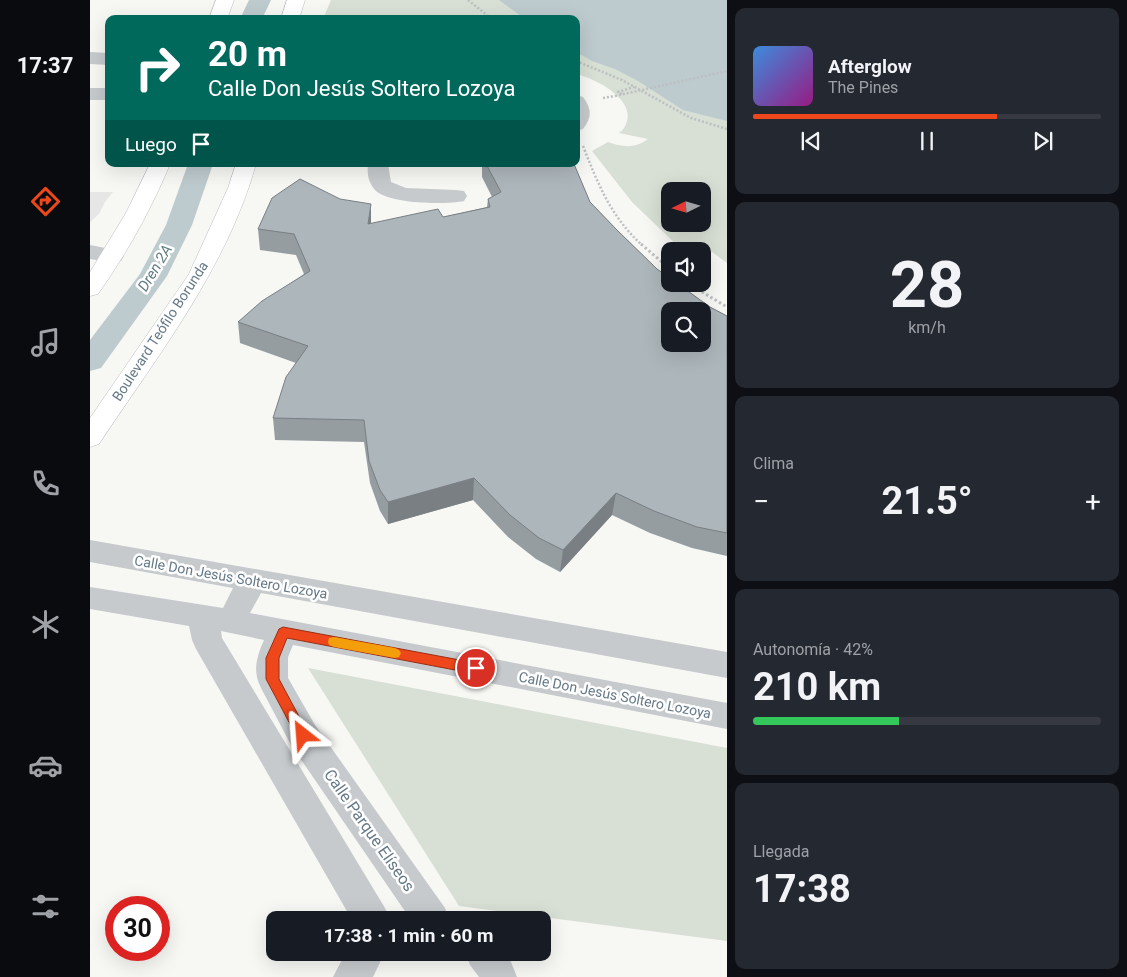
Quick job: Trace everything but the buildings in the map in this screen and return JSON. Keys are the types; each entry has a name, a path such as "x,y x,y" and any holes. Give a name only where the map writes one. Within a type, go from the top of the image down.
{"main road":[{"path":"219,15 225,0"},
{"path":"291,15 296,0"},
{"path":"90,288 113,256 143,204 159,167"},
{"name":"Boulevard Teófilo Borunda","path":"90,438 200,274 239,188 245,167"}],"street":[{"path":"90,58 105,59"},
{"path":"90,94 105,94"},
{"path":"580,108 582,111 580,123"},
{"path":"378,167 378,176 384,187 400,193 456,196"},
{"path":"90,252 113,256"},
{"name":"Calle Don Jesús Soltero Lozoya","path":"90,551 727,665"},
{"path":"217,619 252,580"},
{"name":"Calle Don Jesús Soltero Lozoya","path":"90,598 217,619 727,716"},
{"name":"Calle Parque Elíseos","path":"217,619 208,640 287,742 425,911"},
{"name":"Calle Parque Elíseos","path":"283,632 272,658 272,679 287,742 368,911"},
{"path":"352,977 362,961"},
{"path":"490,961 496,969 498,977"}],"path":[{"path":"468,0 487,15"},
{"path":"580,63 635,87 674,112 701,123 727,129"},
{"path":"615,96 727,71"},
{"path":"622,94 618,92 635,87"},
{"path":"580,137 601,192 613,213 635,240 661,262"},
{"path":"702,292 727,307"}],"shaded area":[{"path":"331,0 727,0 727,263 711,252 711,242 674,242 663,232 711,232 711,182 661,182 661,230 632,202 592,151 608,142 633,146 648,139 619,133 626,125 628,115 625,106 612,91 580,75 580,15 325,15"},
{"path":"499,0 727,0 727,121 683,110 638,81 580,54 580,15 520,15"},
{"path":"90,192 113,192 99,214 90,222"},
{"path":"308,668 727,748 727,941 551,918 551,911 497,911 459,906"}],"waterway":[{"name":"Dren 2A","path":"253,15 260,0"},
{"name":"Dren 2A","path":"90,361 153,276 179,225 199,167"}],"slow traffic":[{"path":"334,642 395,653"}],"route":[{"path":"303,735 272,679 272,658 283,632 476,668"}]}
